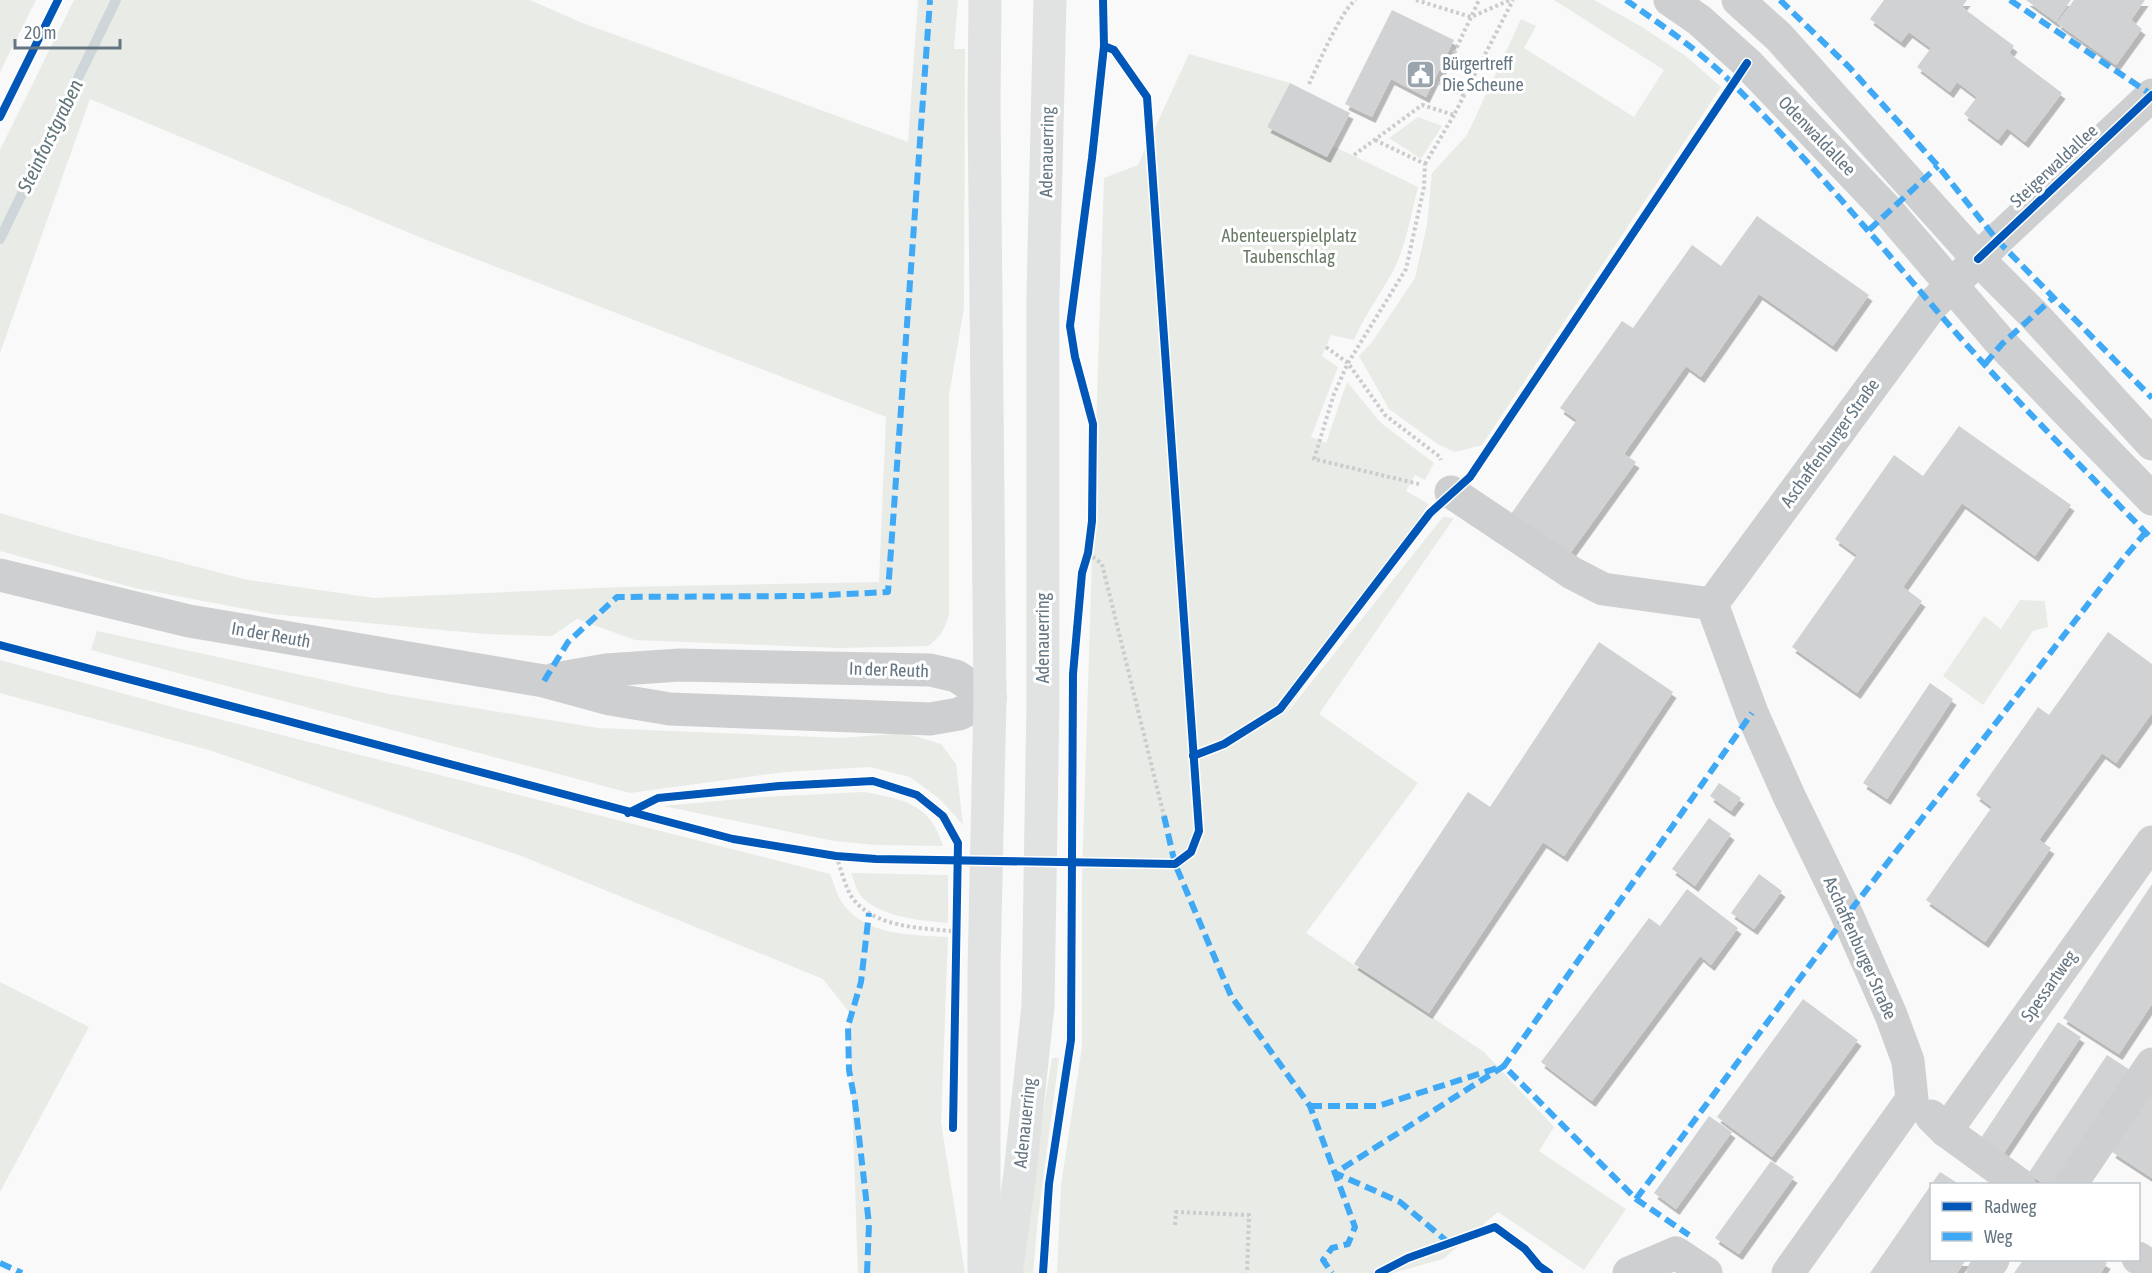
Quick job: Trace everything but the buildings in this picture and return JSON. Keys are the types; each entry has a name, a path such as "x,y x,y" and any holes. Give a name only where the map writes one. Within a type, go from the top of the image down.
{"main road":[{"name":"Adenauerring","path":"984,1273 984,969 990,698 985,0"},
{"name":"Adenauerring","path":"1006,1273 1020,1173 1038,1006 1043,700 1043,294 1050,0"},
{"path":"990,698 1043,700"}],"street":[{"name":"Odenwaldallee","path":"1670,0 1700,20 1747,63 1889,212 2002,344 2152,499"},
{"name":"Odenwaldallee","path":"1738,0 1779,37 1978,259 2034,315 2152,444"},
{"name":"Steigerwaldallee","path":"1978,259 2152,95"},
{"path":"1951,286 1978,259"},
{"name":"Aschaffenburger Straße","path":"1912,1098 1908,1061 1891,1015 1847,915 1789,796 1752,713 1712,604 1932,305 1951,286"},
{"path":"1451,492 1572,573 1603,589 1712,604"},
{"name":"In der Reuth","path":"0,575 189,621 544,681 610,699 670,709 930,719 959,714 990,698 956,676 930,670 680,665 606,670 544,681"},
{"name":"Spessartweg","path":"1946,1131 2152,842"},
{"path":"2073,1183 2152,1064"},
{"path":"1788,1273 1912,1098 1946,1131 2016,1183"},
{"path":"1629,1273 1676,1253 1706,1273"},
{"path":"1983,1273 1992,1261"}],"path":[{"path":"1309,84 1340,21 1351,3 1356,0"},
{"path":"1416,0 1471,17 1511,0"},
{"path":"1464,96 1440,83 1479,0"},
{"path":"1451,492 1314,459 1334,394 1347,363 1406,269 1424,187 1425,164 1464,96 1511,0"},
{"path":"1354,155 1422,105 1454,115"},
{"path":"1375,140 1425,164"},
{"path":"1326,347 1347,363 1385,415 1440,457 1451,492"},
{"path":"1088,553 1102,564 1164,816"},
{"path":"836,856 853,899 869,913 895,924 957,932"},
{"path":"1175,1225 1176,1212 1249,1215 1247,1273"}],"green space":[{"path":"0,0 36,0 0,72"},
{"path":"74,0 530,0 580,22 908,142 918,0 958,0 954,49 965,49 964,308 949,395 949,614 939,636 928,646 839,648 635,640 577,619 552,636 485,634 272,614 135,588 0,551 0,513 78,536 248,580 374,598 622,587 879,582 886,417 424,239 90,99 0,353 0,150"},
{"path":"1554,0 1594,0 1642,27 1687,57 1721,87 1482,445 1455,452 1439,445 1389,409 1359,356 1372,342 1415,278 1427,225 1432,173 1467,135 1521,19 1536,26 1524,48 1634,117 1664,70"},
{"name":"Abenteuerspielplatz Taubenschlag","path":"1189,54 1290,83 1267,127 1326,157 1333,146 1418,187 1398,261 1354,340 1331,335 1322,356 1338,367 1311,437 1326,443 1347,382 1381,423 1434,463 1425,480 1415,475 1406,491 1429,504 1282,719 1443,517 1454,518 1319,714 1418,783 1306,933 1484,1052 1554,1127 1539,1151 1626,1209 1584,1270 1498,1212 1443,1259 1393,1273 1057,1273 1061,1185 1082,1047 1082,877 1104,178 1138,165"},
{"path":"1418,117 1442,126 1421,159 1389,138"},
{"path":"2020,600 2045,601 2048,627 2033,631 1983,705 1943,676 1984,616 2001,629"},
{"path":"97,631 389,694 598,728 842,738 905,733 941,744 956,764 963,825 942,801 910,777 870,767 785,772 630,793 91,650"},
{"path":"0,660 191,712 830,874 841,901 850,913 862,921 875,927 904,934 948,937 941,1122 965,1273 858,1273 849,1012 823,979 524,857 209,750 0,693"},
{"path":"864,792 903,801 923,812 938,832 943,846 876,845 834,841 663,806 762,797"},
{"path":"851,873 948,875 948,923 903,917 880,910 861,896"},
{"path":"0,982 89,1027 0,1192"},
{"path":"1052,1058 1059,1058 1033,1273 1017,1273"}],"waterway":[{"name":"Steinforstgraben","path":"0,239 116,0"}],"marked path":[{"path":"544,681 568,642 617,597 807,596 888,592 930,0"},
{"path":"1626,0 1708,61 1759,110 1984,364 2152,539"},
{"path":"1780,0 1849,67 1938,166 1997,240 2152,398"},
{"path":"2010,0 2152,95"},
{"path":"1869,230 1938,166"},
{"path":"1985,364 2002,344 2053,298"},
{"path":"1636,1199 1847,915 2146,532"},
{"path":"1310,1106 1378,1106 1504,1066 1752,713"},
{"path":"1164,816 1175,864 1231,996 1310,1106 1355,1227 1348,1244 1332,1248 1323,1260 1332,1273"},
{"path":"867,1273 869,1224 855,1102 849,1070 848,1026 861,982 869,913"},
{"path":"1449,1243 1400,1202 1335,1173 1504,1066 1636,1199 1689,1235"},
{"path":"0,1263 22,1273"}],"cycle path":[{"path":"0,117 58,0"},
{"path":"1043,1273 1049,1184 1071,1040 1073,674 1082,573 1088,553 1092,521 1093,424 1075,357 1070,326 1104,46 1103,0"},
{"path":"0,645 733,839 836,856 876,859 1175,864 1191,852 1199,831 1147,97 1114,50 1104,46"},
{"path":"1193,756 1224,744 1280,709 1430,513 1470,477 1747,63"},
{"path":"1978,259 2152,95"},
{"path":"628,813 658,798 779,786 873,781 917,795 943,816 958,843 953,1128"},
{"path":"1379,1273 1408,1258 1495,1227 1525,1249 1539,1266 1549,1273"}],"place":[{"name":"Bürgertreff Die Scheune","path":"1421,74"}]}
